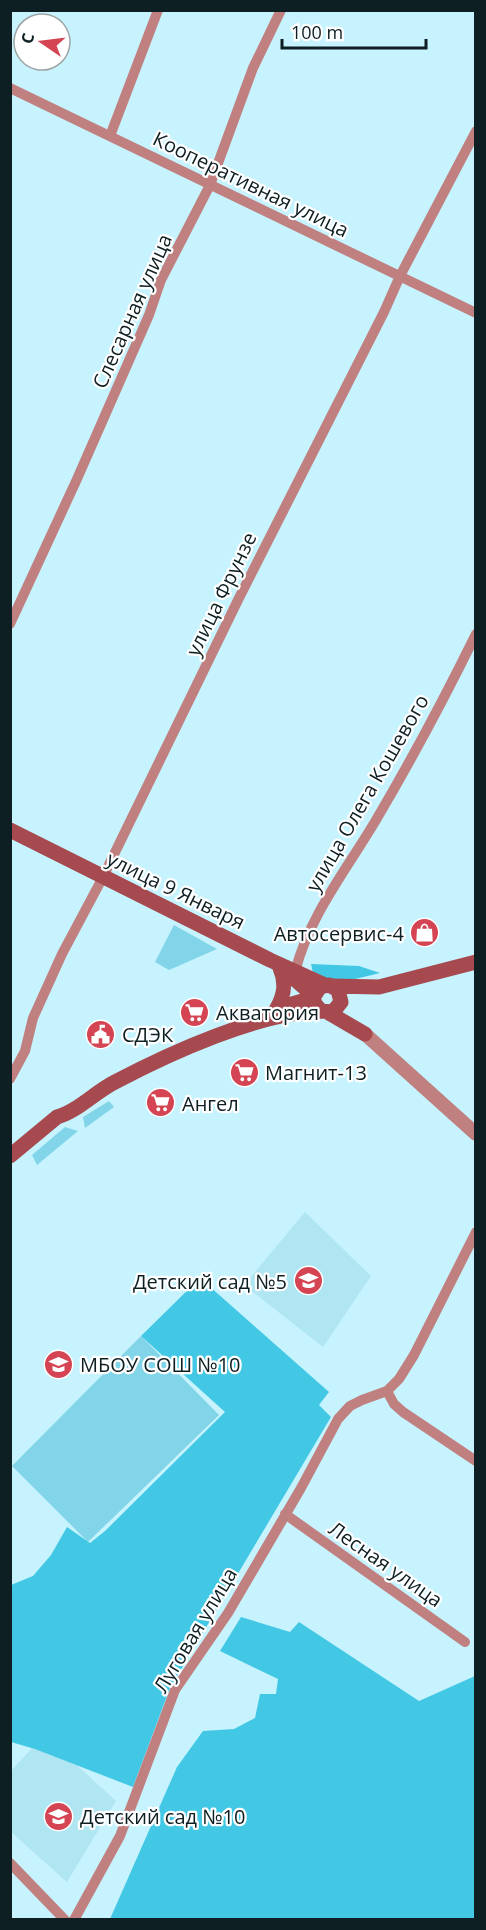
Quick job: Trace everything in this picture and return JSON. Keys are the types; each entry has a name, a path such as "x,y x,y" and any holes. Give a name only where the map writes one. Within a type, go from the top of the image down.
{"main road":[{"name":"улица 9 Января","path":"10,830 275,964 329,985"},
{"path":"260,1021 333,1007 379,987 476,962"},
{"path":"275,964 313,997 317,1008 333,1007 365,1034"},
{"path":"274,1013 284,990 284,979 275,964"},
{"path":"10,1156 57,1117 66,1114 112,1083 163,1058 260,1021 292,1004 313,997 320,987 329,985 379,987"},
{"path":"329,985 341,995 333,1007"}],"street":[{"path":"110,136 158,10"},
{"name":"Слесарная улица","path":"10,624 77,480 149,315 161,280 210,185 253,68 281,10"},
{"name":"Кооперативная улица","path":"10,88 476,313"},
{"name":"улица Фрунзе","path":"10,1079 25,1051 33,1018 57,964 103,878 238,600 400,276 476,131"},
{"name":"улица Олега Кошевого","path":"296,972 299,956 322,907 399,780 476,634"},
{"path":"365,1034 476,1134"},
{"path":"476,1232 414,1355 399,1379 387,1391 394,1404 403,1412 476,1461"},
{"name":"Луговая улица","path":"74,1920 120,1836 175,1690 228,1613 338,1419 350,1406 387,1391"},
{"name":"Лесная улица","path":"285,1514 465,1642"},
{"path":"10,1863 65,1920"}],"shaded area":[{"path":"174,925 217,949 169,970 155,962"},
{"path":"311,964 359,966 380,973 354,979 329,980 313,973"},
{"path":"109,1101 114,1107 85,1128 83,1117"},
{"path":"65,1127 78,1131 37,1165 32,1155"},
{"name":"Детский сад №5","path":"305,1212 371,1276 323,1347 244,1285"},
{"path":"200,1278 329,1392 319,1405 331,1417 170,1688 133,1787 11,1742 11,1585 33,1576 51,1555 67,1527 90,1543 105,1531 225,1412 141,1336"},
{"path":"141,1336 219,1415 88,1542 12,1466"},
{"path":"241,1617 290,1632 299,1622 419,1701 475,1676 475,1919 110,1919 177,1767 203,1731 234,1729 255,1718 260,1694 276,1694 278,1679 220,1651"},
{"name":"Детский сад №10","path":"44,1735 116,1801 67,1882 11,1832 11,1771"}],"place":[{"name":"Автосервис-4","path":"425,933"},
{"name":"Акватория","path":"195,1012"},
{"name":"СДЭК","path":"101,1034"},
{"name":"Магнит-13","path":"244,1072"},
{"name":"Ангел","path":"161,1103"},
{"name":"Детский сад №5","path":"308,1281"},
{"name":"МБОУ СОШ №10","path":"59,1364"},
{"name":"Детский сад №10","path":"59,1816"}]}
